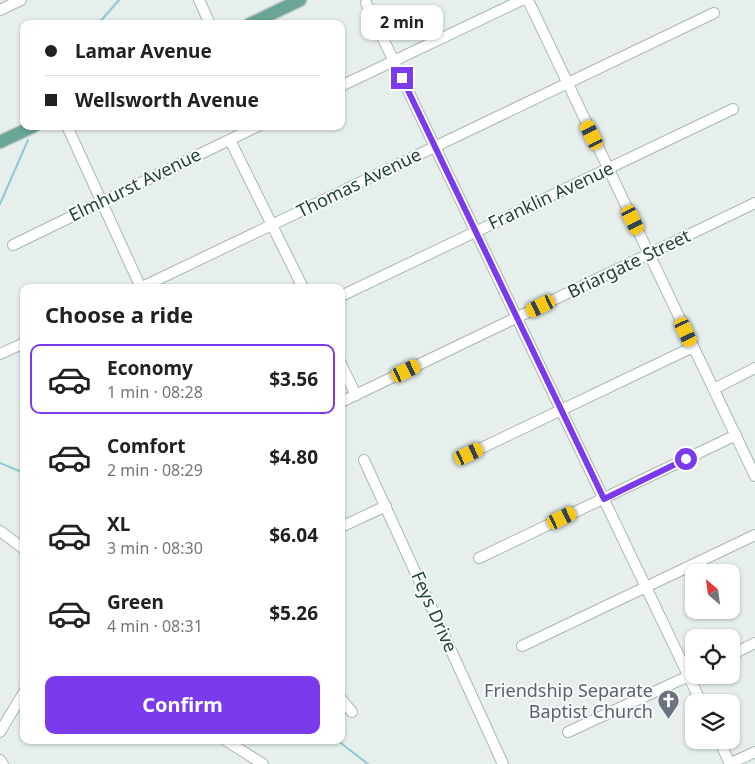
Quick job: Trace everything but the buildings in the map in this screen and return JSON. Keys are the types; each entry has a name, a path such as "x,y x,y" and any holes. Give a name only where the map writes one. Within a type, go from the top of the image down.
{"main road":[{"path":"258,20 300,0"},
{"path":"0,142 26,130"}],"street":[{"path":"0,10 21,0"},
{"path":"199,0 208,20"},
{"path":"345,84 522,0"},
{"path":"528,0 755,476"},
{"path":"366,3 646,586 685,662"},
{"name":"Thomas Avenue","path":"146,284 714,14"},
{"name":"Franklin Avenue","path":"345,294 733,109"},
{"path":"68,130 139,284"},
{"name":"Elmhurst Avenue","path":"12,245 250,130"},
{"path":"230,140 301,284"},
{"name":"Briargate Street","path":"345,400 755,203"},
{"path":"0,354 20,345"},
{"path":"469,454 693,347"},
{"path":"714,389 755,368"},
{"path":"345,372 356,395"},
{"path":"479,558 736,436"},
{"name":"Feys Drive","path":"364,460 503,764"},
{"path":"345,525 386,506"},
{"path":"0,531 20,546"},
{"path":"522,646 755,535"},
{"path":"740,650 755,643"},
{"path":"568,732 685,677"},
{"path":"0,732 20,699"},
{"path":"345,704 352,712"},
{"path":"231,744 263,764"},
{"path":"723,749 730,764 755,752"},
{"path":"0,760 3,764"}],"waterway":[{"path":"102,20 119,0"},
{"path":"0,204 28,140"},
{"path":"0,463 20,471"},
{"path":"342,744 368,764"}],"place":[{"name":"Friendship Separate Baptist Church","path":"669,720"}],"route":[{"path":"402,78 604,499 686,459"}]}
